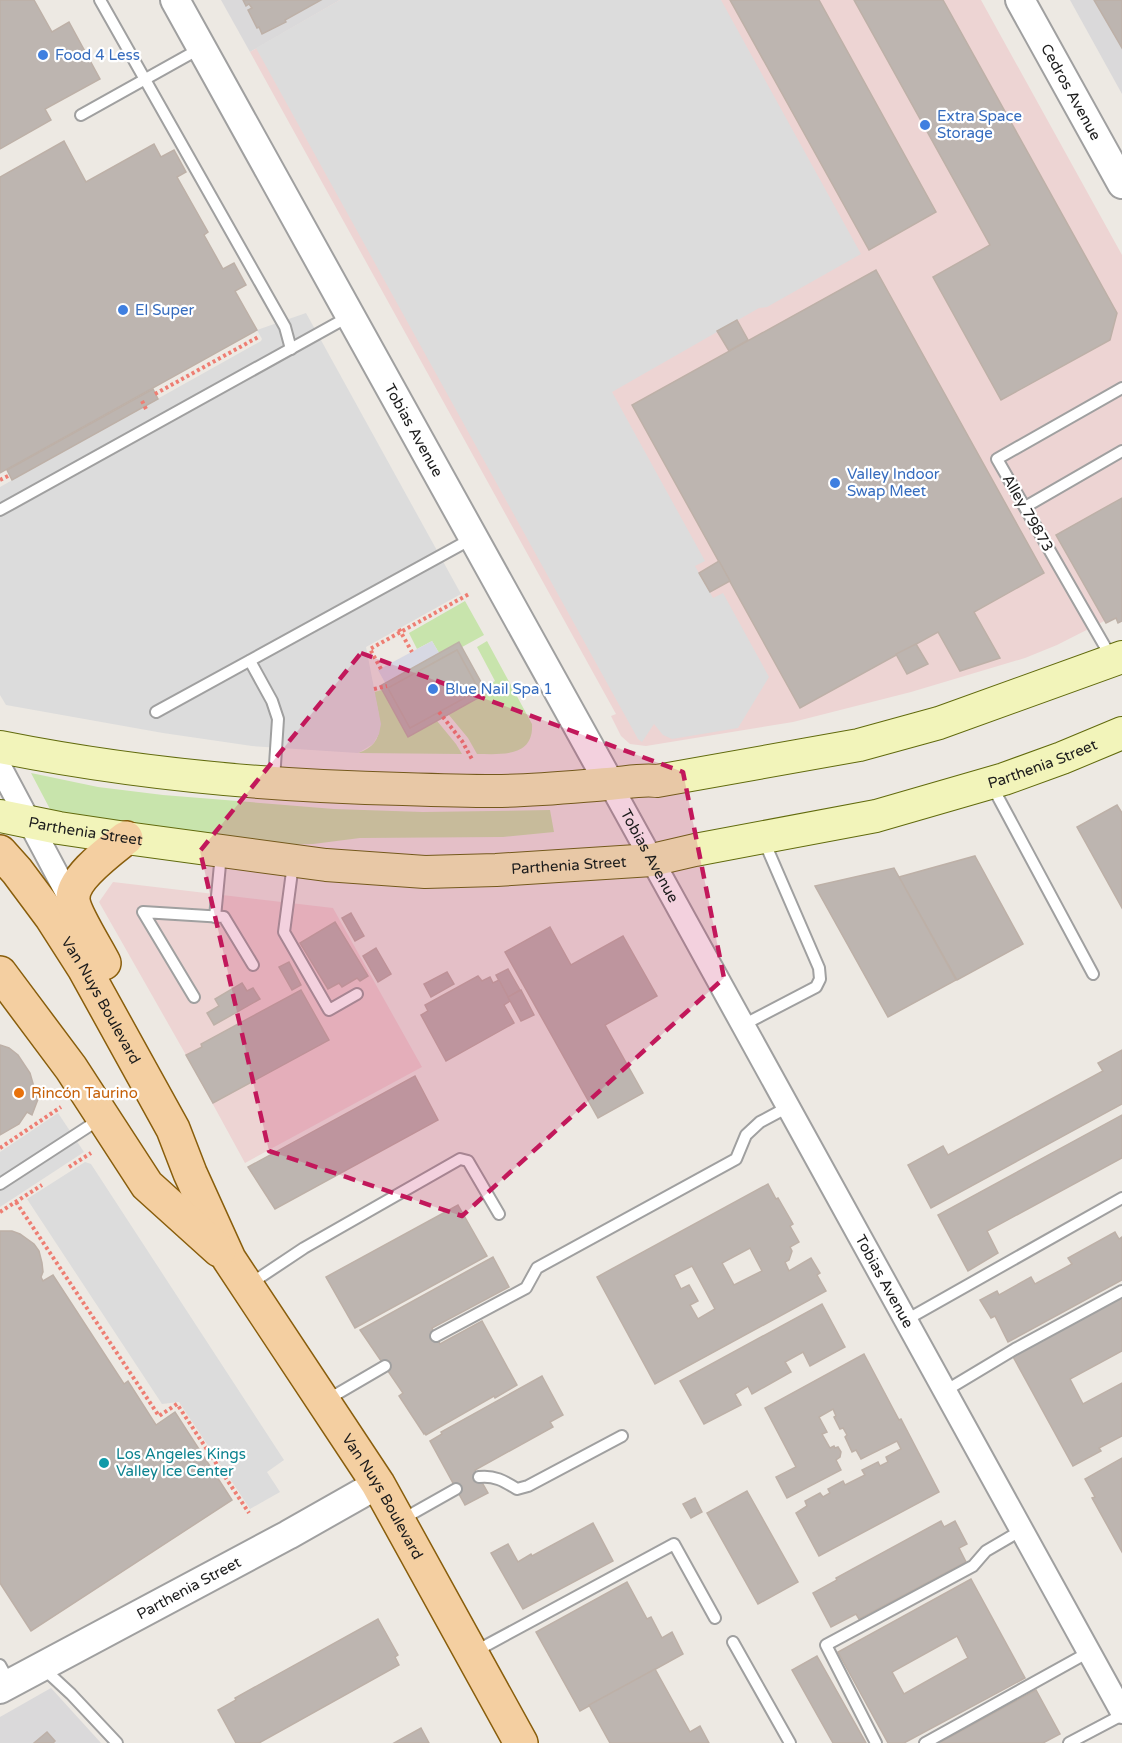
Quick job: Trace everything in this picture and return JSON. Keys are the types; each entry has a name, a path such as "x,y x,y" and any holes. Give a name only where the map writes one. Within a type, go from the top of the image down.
{"main road":[{"path":"0,747 109,767 274,784 495,791 657,781 860,745 939,723 1118,659"},
{"name":"Parthenia Street","path":"14,819 126,838 326,866 425,872 651,860 876,816 991,783 1062,758 1122,733"},
{"path":"126,838 81,879 73,897 76,909 162,1071 172,1129"},
{"name":"Van Nuys Boulevard","path":"0,852 68,941 172,1129 229,1259 378,1484 521,1743"},
{"name":"Van Nuys Boulevard","path":"0,973 70,1068 147,1185 229,1259"}],"street":[{"name":"Tobias Avenue","path":"175,0 1122,1714"},
{"name":"Cedros Avenue","path":"1020,0 1122,184"},
{"path":"0,767 14,819 76,909"},
{"name":"Parthenia Street","path":"4,1679 41,1666 277,1541 378,1484"}],"lane":[{"path":"100,0 285,327 291,349"},
{"path":"81,115 201,47"},
{"path":"0,510 350,316"},
{"name":"Alley 79873","path":"1118,659 998,459 1122,388"},
{"path":"1025,507 1122,451"},
{"path":"156,712 474,538"},
{"path":"250,661 272,701 278,718 274,784"},
{"path":"991,783 1093,974"},
{"path":"743,1025 816,987 820,979 819,968 763,838"},
{"path":"215,917 221,851"},
{"path":"294,861 284,932 329,1010 357,994"},
{"path":"194,997 143,912 224,917 253,965"},
{"path":"436,1336 526,1288 537,1268 736,1159 746,1135 760,1122 788,1107"},
{"path":"0,1184 103,1118"},
{"path":"247,1286 304,1248 460,1159 468,1161 499,1214"},
{"path":"906,1320 1122,1198"},
{"path":"945,1391 1015,1348 1122,1292"},
{"path":"324,1402 385,1366"},
{"path":"479,1477 490,1476 517,1489 528,1486 622,1436"},
{"path":"399,1521 456,1490"},
{"path":"876,1743 826,1645 973,1566 986,1551 1022,1530"},
{"path":"471,1653 674,1544 715,1618"},
{"path":"734,1642 790,1743"},
{"path":"925,1743 1089,1652"},
{"path":"41,1666 117,1743"},
{"path":"1069,1743 1122,1714"}],"path":[{"path":"155,394 260,336"},
{"path":"0,480 10,475"},
{"path":"381,669 370,649 400,630 469,594"},
{"path":"400,630 412,652"},
{"path":"374,689 387,686"},
{"path":"439,712 462,741 473,761"},
{"path":"0,1148 61,1107"},
{"path":"69,1167 91,1153"},
{"path":"0,1212 42,1185"},
{"path":"16,1202 159,1416 177,1404 249,1514"}],"highlighted area":[{"path":"361,653 683,772 724,978 462,1216 269,1151 200,851"}],"shaded area":[{"path":"221,0 340,0 250,52"},
{"path":"340,0 981,0 1122,255 1122,612 1057,645 1025,658 911,692 793,722 646,746 630,744 621,736 611,716 616,714 250,52"},
{"path":"340,0 721,0 861,254 767,307 759,308 612,392 705,561 695,566 713,598 723,593 769,677 738,728 672,739 663,735 654,724 642,742 638,739 256,48"},
{"path":"1070,0 1122,0 1122,94"},
{"path":"306,313 461,594 366,647 381,724 379,734 373,744 358,753 252,746 163,733 6,705 0,695 0,487 261,341 257,330"},
{"path":"432,641 442,658 388,688 378,670"},
{"path":"113,882 333,908 422,1067 245,1163 99,902"},
{"path":"58,1113 84,1152 0,1207 0,1152"},
{"path":"85,1162 91,1164 284,1460 267,1472 280,1492 250,1509 179,1402 162,1404 27,1199"},
{"path":"51,1688 101,1743 0,1743 0,1717"}],"green space":[{"path":"465,601 484,635 442,658 432,641 417,649 409,633"},
{"path":"487,641 532,724 528,743 514,752 477,754 468,738 444,709 495,681 477,647"},
{"path":"386,689 433,716 462,754 358,753 374,743 378,736 379,719 374,692"},
{"path":"31,773 98,787 163,795 334,809 423,812 550,810 554,832 503,837 360,838 313,844 269,845 51,811"}],"building":[{"name":"Food 4 Less","path":"0,0 34,0 52,32 69,22 100,79 45,109 51,120 0,149"},
{"path":"243,0 321,0 262,34 248,10 252,8 249,4 246,6"},
{"path":"730,0 819,0 936,212 869,250"},
{"path":"854,0 943,0 1117,313 1110,340 1001,400 933,277 990,245"},
{"path":"1094,0 1122,0 1122,48"},
{"name":"El Super","path":"64,141 86,182 154,144 161,157 174,150 186,172 177,177 208,232 204,235 223,269 234,263 246,285 235,291 257,330 0,473 0,177"},
{"name":"Valley Indoor Swap Meet","path":"876,270 1044,573 974,612 1000,658 960,671 938,632 800,708 632,405"},
{"path":"737,320 748,340 729,351 717,331"},
{"path":"153,389 158,399 12,480 7,470"},
{"path":"1122,498 1122,621 1118,623 1116,618 1106,623 1056,535"},
{"path":"719,561 730,581 710,592 699,573"},
{"path":"459,642 487,693 408,737 380,686","holes":["457,650 479,690 410,728 388,688"]},
{"path":"916,644 928,664 907,674 896,654"},
{"name":"Blue Nail Spa 1","path":"457,650 479,690 410,728 388,688"},
{"path":"1117,805 1122,813 1122,908 1077,827"},
{"path":"975,856 1023,944 957,980 899,877"},
{"path":"894,868 956,980 888,1017 815,886"},
{"path":"351,913 364,936 355,941 342,918"},
{"path":"335,922 368,976 360,981 357,978 342,987 339,983 328,989 300,943"},
{"path":"550,927 571,965 623,936 657,996 605,1025 643,1093 598,1118 505,952"},
{"path":"376,948 391,974 378,982 363,956"},
{"path":"289,962 301,985 292,990 279,967"},
{"path":"508,969 520,990 508,997 496,975"},
{"path":"447,972 454,984 431,997 424,984"},
{"path":"478,976 482,981 490,977 493,983 499,980 510,1001 504,1005 514,1023 446,1061 421,1015 428,1011 425,1005"},
{"path":"242,983 247,991 253,988 260,999 214,1025 207,1013 219,1006 215,999"},
{"path":"301,990 329,1040 213,1103 186,1055 202,1047 201,1044"},
{"path":"521,990 534,1015 521,1021 508,997"},
{"name":"Rincón Taurino","path":"0,1045 18,1055 30,1073 34,1087 38,1087 38,1099 32,1115 27,1112 19,1124 0,1135"},
{"path":"1122,1050 1122,1104 931,1208 908,1165 943,1146 948,1155 1103,1071 1098,1063"},
{"path":"415,1076 438,1120 275,1209 248,1167"},
{"path":"1122,1115 1122,1158 987,1231 998,1253 968,1271 938,1215"},
{"path":"768,1184 793,1224 790,1226 799,1242 790,1247 792,1251 789,1260 785,1262 789,1271 811,1258 820,1273 817,1275 826,1291 655,1384 597,1277","holes":["750,1248 762,1271 734,1285 722,1263","692,1266 715,1309 698,1319 690,1305 698,1301 689,1285 681,1289 674,1275"]},
{"path":"458,1205 487,1256 355,1328 326,1277"},
{"name":"Los Angeles Kings Valley Ice Center","path":"0,1231 20,1234 34,1244 39,1251 42,1263 43,1281 53,1275 124,1384 128,1381 156,1425 175,1412 232,1500 31,1631 0,1583"},
{"path":"1115,1232 1119,1239 1122,1237 1122,1280 1008,1342 995,1316 991,1318 980,1300 997,1291 999,1295 1031,1277 1035,1284 1072,1264 1068,1258"},
{"path":"493,1257 509,1287 432,1328 440,1344 482,1321 517,1385 426,1435 399,1396 403,1393 360,1330"},
{"path":"1122,1297 1122,1351 1070,1379 1083,1404 1122,1383 1122,1436 1099,1448 1101,1451 1073,1466 1011,1353"},
{"path":"822,1304 845,1347 810,1366 803,1352 785,1362 791,1372 752,1394 748,1386 735,1394 741,1405 704,1424 680,1381"},
{"path":"864,1354 939,1492 819,1556 796,1513 807,1506 805,1501 820,1493 823,1497 830,1493 828,1489 843,1481 845,1485 865,1475 862,1470 878,1462 880,1466 888,1462 886,1457 901,1449 897,1441 861,1459 856,1450 852,1452 845,1437 847,1435 843,1428 840,1429 834,1417 836,1416 833,1409 819,1417 827,1432 822,1434 830,1448 838,1447 841,1452 840,1457 836,1460 841,1470 787,1498 776,1477 796,1467 765,1408"},
{"path":"542,1376 563,1415 550,1422 553,1427 475,1470 488,1493 465,1505 430,1441 442,1434 441,1432"},
{"path":"1122,1458 1122,1552 1092,1498 1095,1497 1085,1479"},
{"path":"747,1491 798,1582 758,1604 707,1513"},
{"path":"695,1498 702,1512 691,1518 683,1504"},
{"path":"941,1521 944,1527 955,1521 967,1544 959,1548 966,1562 859,1619 856,1614 831,1627 813,1593"},
{"path":"593,1523 613,1561 523,1609 491,1553 508,1544 518,1562"},
{"path":"971,1579 1025,1678 904,1743 888,1743 838,1652","holes":["957,1636 968,1658 904,1694 892,1672"]},
{"path":"627,1582 647,1619 651,1617 662,1638 672,1632 683,1654 580,1711 536,1632"},
{"path":"378,1619 398,1655 395,1657 399,1665 259,1743 236,1743 218,1710 236,1700 235,1698"},
{"path":"817,1656 866,1743 833,1743 792,1670"},
{"path":"655,1669 690,1732 700,1726 709,1743 610,1743 589,1705"},
{"path":"1036,1690 1060,1734 1043,1743 939,1743"},
{"path":"421,1728 429,1743 394,1743"},
{"path":"47,1732 55,1741 53,1743 34,1743"}],"place":[{"name":"Food 4 Less","path":"43,55"},
{"name":"Extra Space Storage","path":"925,125"},
{"name":"El Super","path":"123,310"},
{"name":"Valley Indoor Swap Meet","path":"835,483"},
{"name":"Blue Nail Spa 1","path":"433,689"},
{"name":"Rincón Taurino","path":"19,1093"},
{"name":"Los Angeles Kings Valley Ice Center","path":"104,1463"}]}
